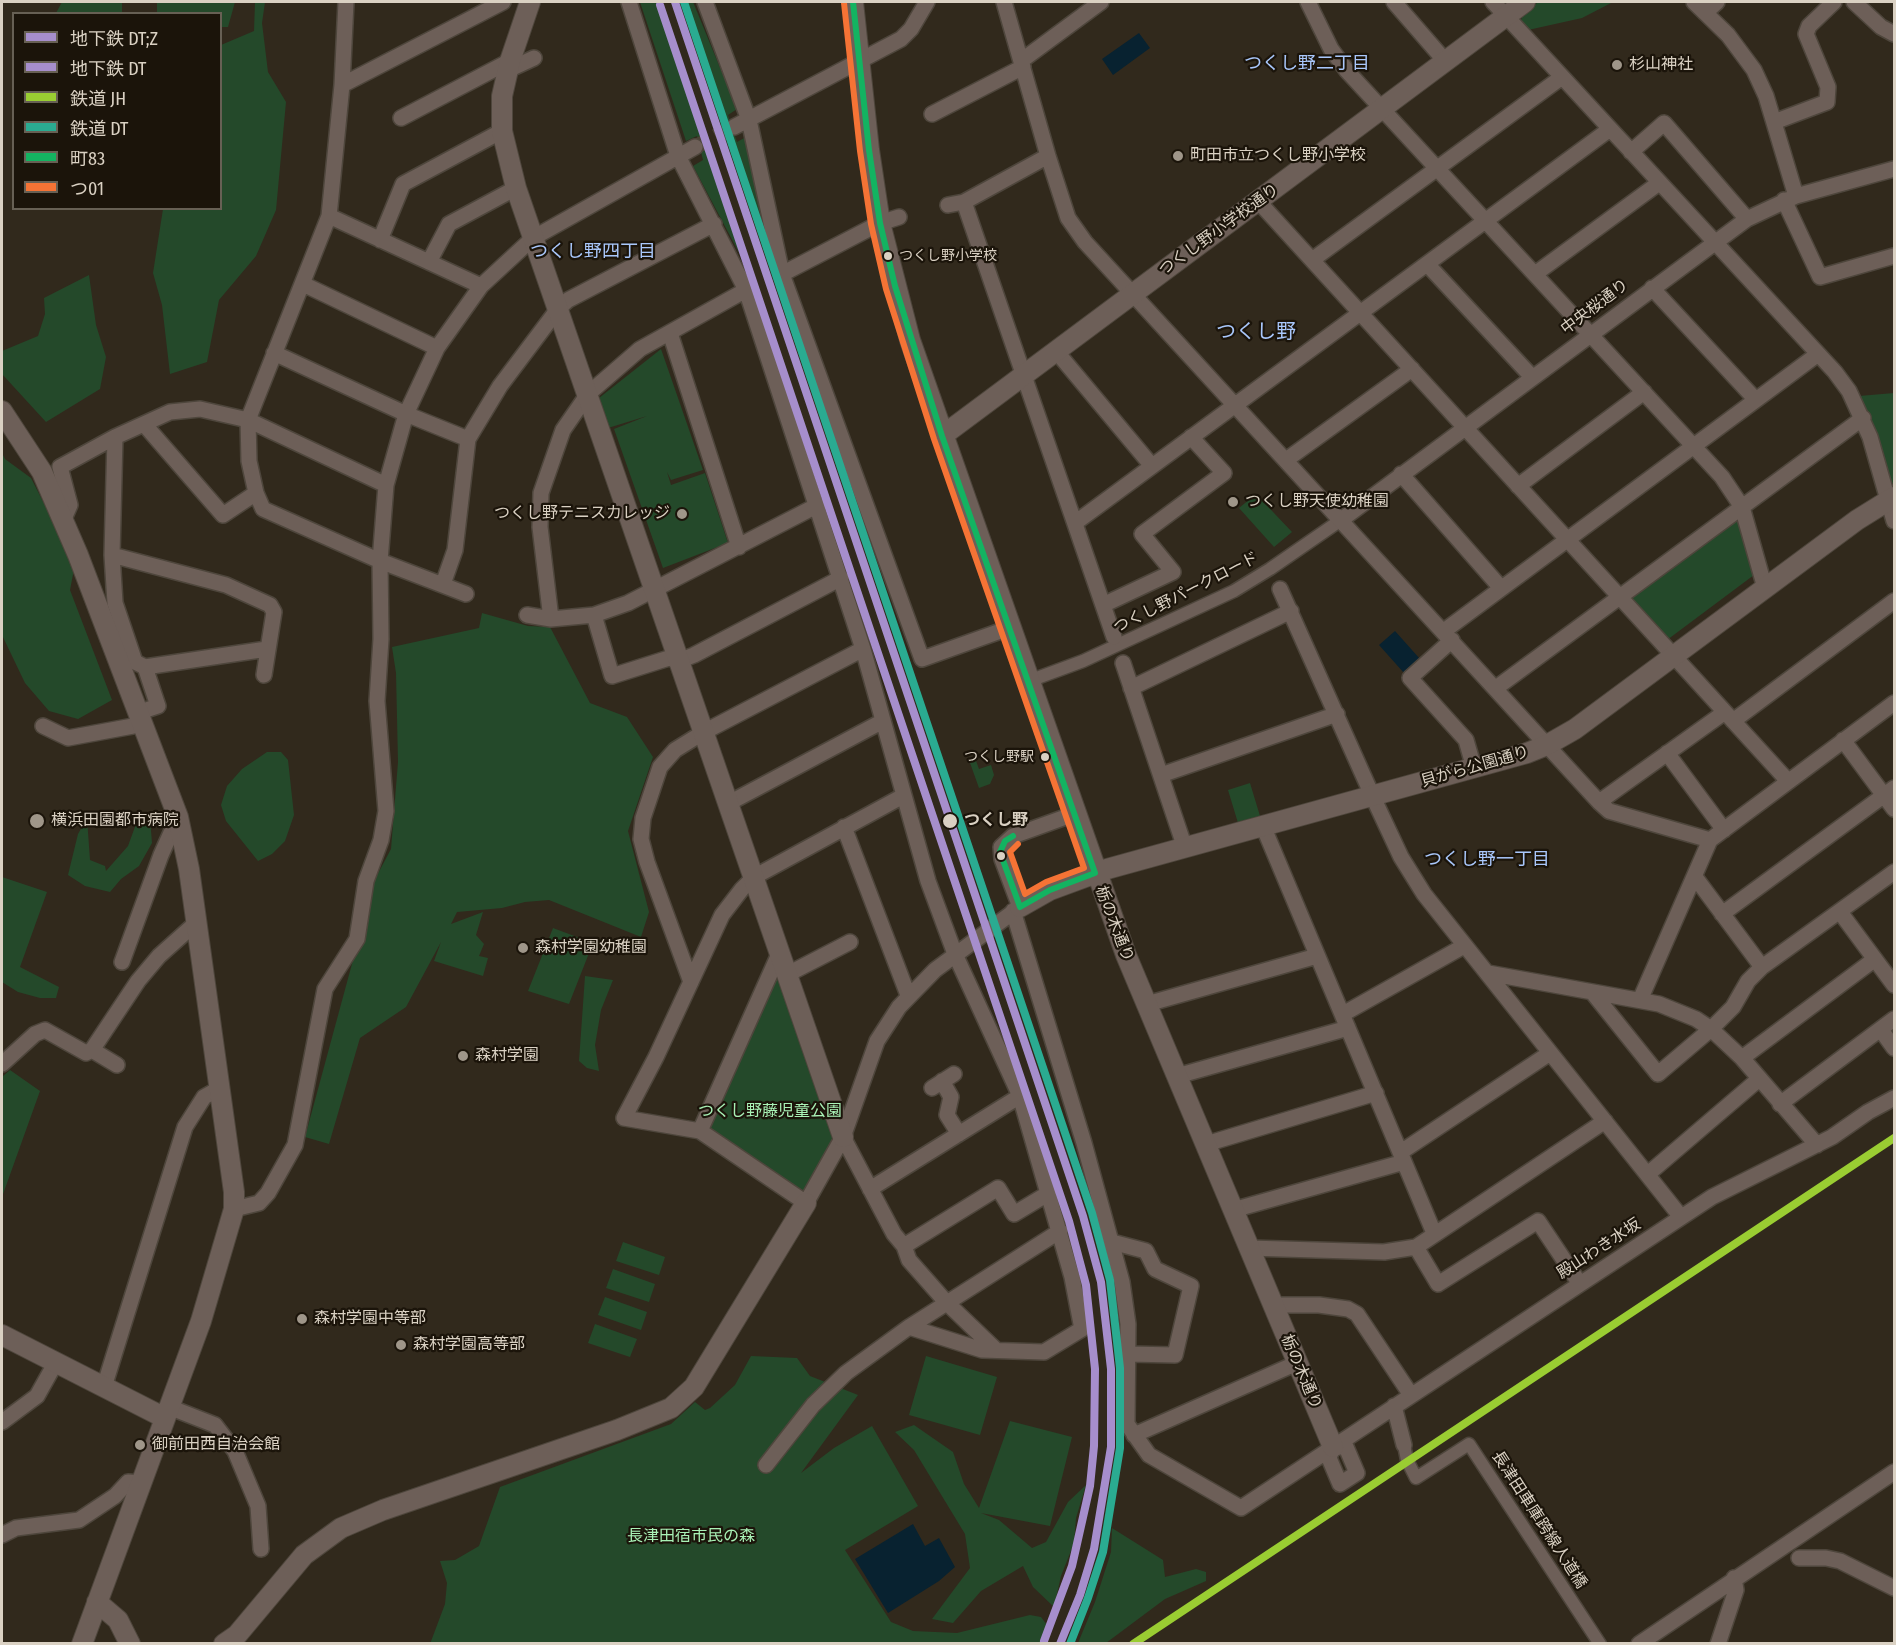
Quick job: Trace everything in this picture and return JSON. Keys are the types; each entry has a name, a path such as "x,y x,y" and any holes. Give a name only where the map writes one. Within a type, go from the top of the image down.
{"street":[{"path":"346,2 342,85 329,216 248,420 249,461 256,493 263,508 380,561 466,594"},
{"path":"342,85 504,2"},
{"path":"530,2 509,66 502,96 502,131 516,188 779,954 788,974 843,1137 894,1234 904,1246 909,1260 946,1302 995,1349"},
{"path":"629,2 678,156 746,290 818,505 863,649 928,881 960,951 1020,1096 1060,1231 1082,1329 1044,1352 982,1350 909,1326"},
{"path":"705,2 749,120 782,274 922,659 1009,627"},
{"name":"栃の木通り","path":"853,2 880,223 910,340 1095,873 1147,1004 1333,1447"},
{"path":"734,127 901,39 911,29 927,2"},
{"path":"1004,2 1048,156 1068,218 1076,230 1609,812 1710,840"},
{"path":"932,114 1022,64 1101,2"},
{"path":"1308,2 1331,49 1383,109 1722,477 1742,507 1765,588"},
{"path":"1394,2 1446,62"},
{"path":"1493,2 1850,391 1863,418 1892,498 1894,521"},
{"name":"つくし野小学校通り","path":"942,436 1525,2"},
{"path":"1694,2 1728,35 1754,70 1774,122 1790,198 1820,277 1894,256"},
{"path":"1706,13 1717,2"},
{"path":"1774,122 1827,102 1828,87 1806,34 1809,26 1834,2"},
{"path":"1854,2 1881,27 1894,34"},
{"path":"401,118 509,66 534,58"},
{"path":"1312,260 1562,77"},
{"path":"1631,152 1664,123 1747,219"},
{"path":"1075,523 1610,129"},
{"path":"380,240 403,184 502,131"},
{"path":"234,1209 259,1203 268,1192 295,1145 325,989 357,939 366,881 381,840 386,811 377,701 381,639 380,561 386,485 406,414 437,348 481,286 533,238 695,147"},
{"path":"948,205 964,202 1048,156"},
{"name":"中央桜通り","path":"1341,519 1747,219 1790,198 1894,169"},
{"path":"1535,274 1659,183"},
{"path":"429,262 449,225 516,188"},
{"path":"1258,201 1788,781"},
{"path":"964,202 1185,848"},
{"path":"329,216 481,286"},
{"path":"782,274 880,223 899,217"},
{"path":"444,584 455,550 468,439 500,386 558,309 568,300 714,224"},
{"path":"1427,264 1532,377"},
{"path":"303,284 437,348"},
{"path":"1652,288 1756,400"},
{"path":"551,619 540,527 541,493 563,430 588,394 633,355 746,290"},
{"path":"670,333 739,548"},
{"path":"1056,351 1152,466"},
{"path":"274,353 406,414 468,439"},
{"path":"1474,768 1466,740 1410,678 1448,636 1501,588 1818,354"},
{"path":"1286,460 1412,369"},
{"path":"1518,486 1644,392"},
{"path":"63,521 70,506 60,467 115,437 170,412 200,409 248,420 386,485"},
{"path":"2,411 42,472 142,718 178,817 197,922 234,1191 234,1209 201,1321 82,1644"},
{"path":"1496,688 1863,418"},
{"path":"144,424 223,515 256,493"},
{"path":"115,437 112,555 115,603 135,662 145,667 267,649"},
{"path":"1103,605 1173,573 1142,534 1224,473 1191,437"},
{"path":"1401,474 1501,588"},
{"name":"貝がら公園通り","path":"1013,911 1050,890 1095,873 1527,753 1547,745 1575,729 1765,588 1892,498"},
{"path":"527,615 551,619 594,615 654,591 818,505"},
{"name":"つくし野パークロード","path":"1037,678 1115,641 1234,591 1270,569 1341,519"},
{"path":"112,555 226,585 270,605 274,612 264,675"},
{"path":"1270,569 1338,714 1401,857 1418,884 1464,946 1488,973 1681,1217"},
{"path":"594,615 612,676 669,658 679,661 841,578"},
{"path":"1599,802 1667,753 1729,716 1894,601"},
{"path":"1131,688 1291,611"},
{"path":"691,982 647,862 641,838 643,818 665,758 704,732 863,649"},
{"path":"43,726 68,738 142,718 158,706 145,667"},
{"path":"1640,1000 1710,840 1894,703"},
{"path":"1161,775 1338,714"},
{"path":"729,803 883,722"},
{"path":"1843,740 1890,792 1894,809"},
{"path":"1667,753 1724,830"},
{"path":"1722,914 1890,792"},
{"path":"806,1203 700,1131 624,1118 722,915 754,877 903,795"},
{"path":"1074,814 1013,836 1001,847 1002,859 1013,911 1122,1282 1128,1324 1127,1424 1134,1435 1297,1363"},
{"path":"122,962 161,855 178,817"},
{"path":"844,826 908,995"},
{"path":"1263,826 1434,1233"},
{"path":"1593,993 1658,1074 1711,1029 1732,1007 1748,981 1762,967 1894,872"},
{"path":"1695,877 1762,967"},
{"path":"224,1644 237,1635 304,1555 341,1528 383,1510 617,1430 670,1408 694,1387 721,1346 843,1137 877,1041 908,995 960,951 1013,911"},
{"path":"1840,912 1894,985"},
{"path":"2,1064 35,1034 45,1030 86,1053 92,1050 138,981 159,956 197,922"},
{"path":"788,974 850,942"},
{"path":"1177,1076 1346,1021 1464,946"},
{"path":"700,1131 779,954"},
{"path":"1147,1004 1317,956"},
{"path":"1742,1058 1875,959"},
{"path":"1488,973 1640,1000 1674,1009 1711,1029 1742,1058 1817,1145"},
{"path":"1780,1104 1894,1019"},
{"path":"1881,1030 1894,1048"},
{"path":"92,1050 117,1065"},
{"path":"1233,1210 1402,1157 1550,1053"},
{"path":"1648,1174 1759,1079"},
{"path":"943,1081 951,1097 947,1115 959,1134"},
{"path":"104,1387 185,1126 204,1097 220,1088"},
{"path":"1206,1144 1376,1093"},
{"path":"870,1189 1020,1096"},
{"name":"殿山わき水坂","path":"1134,1435 1149,1455 1241,1508 1712,1197 1817,1145 1894,1098"},
{"path":"1249,1248 1384,1252 1416,1247 1605,1121"},
{"path":"904,1246 998,1188 1014,1214 1049,1193"},
{"path":"1416,1247 1438,1284 1538,1221 1580,1284"},
{"path":"766,1465 826,1391 855,1366 909,1326 1060,1231"},
{"path":"1112,1242 1146,1251 1155,1269 1191,1286 1175,1355 1129,1354"},
{"path":"1273,1305 1319,1305 1348,1309 1357,1314 1411,1395"},
{"path":"2,1335 104,1387 167,1413 215,1425 235,1451 258,1506 261,1549"},
{"path":"2,1422 37,1396 56,1362"},
{"path":"1394,1406 1404,1445"},
{"name":"長津田車庫跨線人道橋","path":"1404,1445 1407,1460 1416,1478 1469,1444 1600,1644"},
{"path":"1639,1644 1894,1472"},
{"path":"2,1534 16,1528 79,1520 115,1496 128,1482 142,1483"},
{"path":"1799,1558 1826,1558 1840,1561 1894,1588"},
{"path":"1719,1644 1736,1590 1734,1578"},
{"path":"97,1602 118,1620 130,1644"}],"green space":[{"path":"62,2 122,2 122,12 57,12"},
{"path":"157,2 235,2 228,27 222,27 222,12 157,12"},
{"path":"255,2 265,2 262,23 268,72 286,102 276,210 256,256 219,300 207,362 170,374 162,305 153,273 163,210 222,210 222,45 254,31"},
{"path":"640,2 658,2 747,260 745,264 693,166 703,160 697,136 686,141"},
{"path":"682,2 693,2 737,109 728,115 737,142 746,137 773,258 771,260"},
{"path":"1538,2 1613,2 1582,18 1528,30 1521,22 1522,16"},
{"path":"89,275 96,325 106,357 100,389 46,422 2,374 2,351 38,336 45,314 44,298"},
{"path":"661,349 703,470 671,480 667,472 671,485 705,473 728,543 663,568 614,429 647,416 608,428 599,398"},
{"path":"1894,393 1894,484 1891,483 1867,412 1859,396"},
{"path":"2,453 5,459 31,478 75,564 70,590 112,700 78,719 49,711 25,683 2,635"},
{"path":"1256,494 1292,532 1274,547 1239,508"},
{"path":"1737,518 1754,575 1667,640 1630,598"},
{"path":"482,613 528,626 550,627 590,703 627,717 653,757 628,831 649,912 641,937 549,900 525,902 502,908 457,912 451,924 483,912 476,935 484,944 479,956 488,958 483,976 434,961 441,942 406,1007 360,1038 329,1144 305,1137 375,879 391,849 398,762 396,673 392,647 479,628"},
{"path":"267,752 281,752 288,760 294,815 285,841 272,854 258,861 226,821 221,805 227,786 242,769"},
{"path":"975,758 979,769 991,765 994,775 990,784 979,788 969,760"},
{"path":"1250,783 1260,816 1238,823 1228,790"},
{"path":"140,813 150,818 152,843 139,866 121,879 110,892 85,886 68,875 78,834 87,818 90,860 105,866 106,871 128,846"},
{"path":"2,877 47,892 20,967 59,987 56,998 40,998 18,992 2,982"},
{"path":"553,928 593,943 569,1004 528,991"},
{"path":"585,976 613,980 601,1010 595,1045 599,1071 587,1068 579,1061"},
{"name":"つくし野藤児童公園","path":"774,978 780,979 834,1139 803,1194 709,1128"},
{"path":"10,1070 40,1091 2,1197 2,1077"},
{"path":"623,1242 665,1257 659,1275 616,1261"},
{"path":"613,1269 655,1284 649,1302 606,1288"},
{"path":"605,1297 647,1312 641,1330 598,1315"},
{"path":"595,1324 637,1339 630,1357 588,1343"},
{"name":"長津田宿市民の森","path":"751,1356 797,1358 810,1376 858,1395 801,1473 834,1448 872,1426 918,1506 845,1550 891,1622 913,1631 957,1633 1030,1615 1041,1617 1047,1625 1039,1644 430,1644 445,1604 447,1583 440,1561 455,1560 479,1546 500,1487 671,1424 695,1402 705,1410 710,1408 735,1385"},
{"path":"926,1356 997,1377 980,1435 909,1415"},
{"path":"1010,1421 1072,1437 1050,1526 981,1513 999,1520 1032,1548 1046,1542 1068,1502 1086,1485 1076,1518 1074,1543 1061,1576 1054,1607 1033,1587 1023,1566 981,1591 953,1623 932,1619 970,1568 965,1534 914,1450 895,1432 914,1425 953,1452 964,1484 979,1508"},
{"path":"1112,1528 1163,1560 1165,1577 1196,1569 1206,1572 1206,1581 1165,1599 1106,1643 1078,1643 1095,1602 1111,1552"}],"water":[{"path":"1139,33 1150,48 1113,75 1102,59"},
{"path":"1395,631 1420,659 1404,673 1379,645"},
{"path":"913,1524 925,1546 939,1538 955,1567 939,1581 888,1613 855,1559"}],"tunnel":[{"path":"695,147 734,127"}],"metro line":[{"name":"DT;Z","path":"675,2 1083,1216 1101,1282 1111,1369 1111,1447 1094,1549 1080,1595 1060,1644"},
{"name":"DT","path":"660,5 1069,1221 1086,1285 1095,1369 1094,1446 1090,1486 1072,1566 1044,1641"}],"rail line":[{"name":"DT","path":"684,2 1092,1213 1110,1280 1120,1368 1120,1448 1103,1552 1070,1644"},
{"name":"JH","path":"1133,1644 1894,1138"}],"transit line":[{"name":"町83","path":"853,2 869,150 880,223 895,286 942,436 1095,873 1050,890 1020,907 1000,852 1005,841 1013,836"},
{"name":"つ01","path":"844,3 860,151 871,224 886,289 934,439 1084,868 1046,882 1025,894 1010,852 1018,844"}],"place":[{"name":"杉山神社","path":"1617,65"},
{"name":"町田市立つくし野小学校","path":"1178,156"},
{"name":"つくし野小学校","path":"888,256"},
{"name":"つくし野天使幼稚園","path":"1233,502"},
{"name":"つくし野テニスカレッジ","path":"682,514"},
{"name":"つくし野駅","path":"1045,757"},
{"name":"横浜田園都市病院","path":"37,821"},
{"name":"つくし野","path":"950,821"},
{"name":"森村学園幼稚園","path":"523,948"},
{"name":"森村学園","path":"463,1056"},
{"name":"森村学園中等部","path":"302,1319"},
{"name":"森村学園高等部","path":"401,1345"},
{"name":"御前田西自治会館","path":"140,1445"}],"district":[{"name":"つくし野二丁目","path":"1307,64"},
{"name":"つくし野四丁目","path":"593,252"},
{"name":"つくし野","path":"1256,332"},
{"name":"つくし野一丁目","path":"1487,860"}]}
